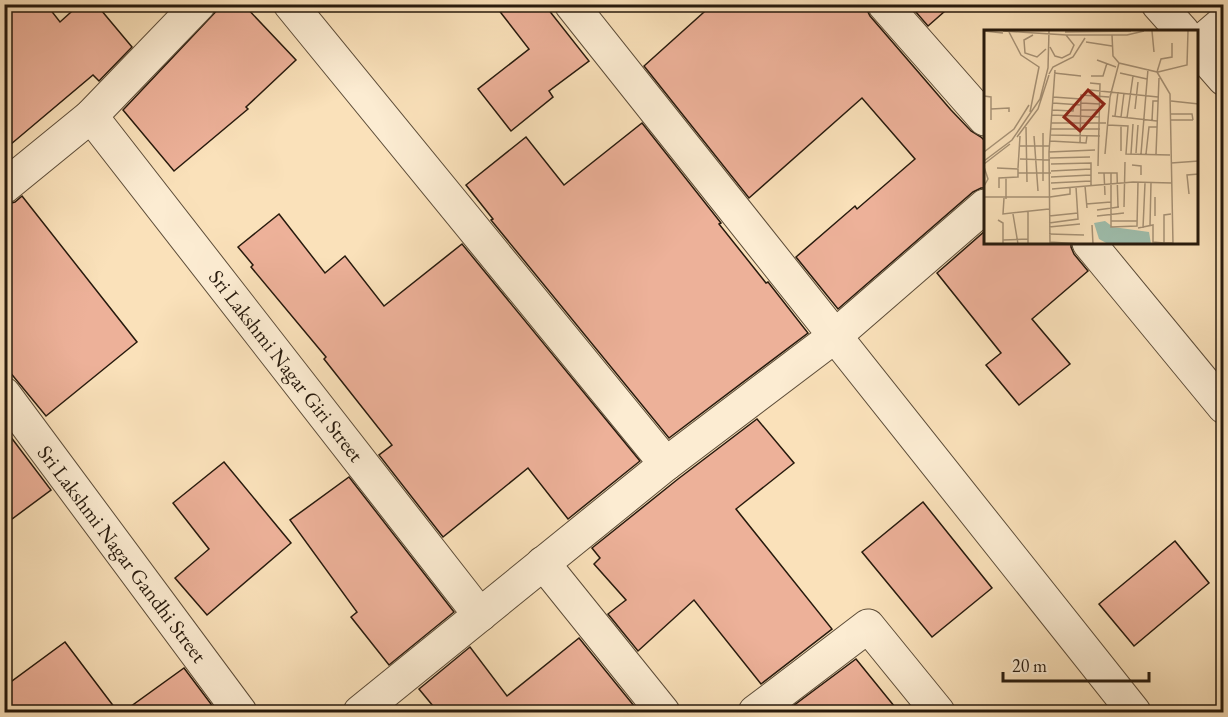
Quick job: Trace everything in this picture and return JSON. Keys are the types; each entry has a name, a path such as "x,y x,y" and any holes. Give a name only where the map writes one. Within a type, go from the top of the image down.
{"street":[{"path":"4,187 91,116 199,4"},
{"path":"290,4 666,464"},
{"path":"570,4 1134,712"},
{"path":"884,4 984,118"},
{"path":"1158,4 1180,30"},
{"path":"1198,45 1224,22"},
{"path":"1198,47 1224,79"},
{"name":"Sri Lakshmi Nagar Giri Street","path":"91,116 480,615"},
{"path":"378,707 480,615 543,563 666,464 835,336 984,207"},
{"path":"1090,244 1224,407"},
{"name":"Sri Lakshmi Nagar Gandhi Street","path":"4,394 240,712"},
{"path":"543,563 663,712"},
{"path":"755,712 868,626 938,712"}],"building":[{"path":"4,4 46,4 60,22 80,4 96,4 132,47 99,81 93,75 4,150"},
{"path":"223,4 243,4 296,60 246,107 248,109 174,171 123,110"},
{"path":"494,4 544,4 589,61 549,91 553,97 511,131 478,89 529,49"},
{"path":"713,4 866,4 870,16 951,110 971,131 984,140 984,188 973,192 838,309 796,257 855,206 857,209 915,159 862,98 749,198 644,66"},
{"path":"909,4 953,4 928,26"},
{"path":"642,123 721,223 719,224 808,333 669,438 491,220 493,219 466,185 526,137 564,185"},
{"path":"22,196 137,342 46,416 4,365 4,205 15,202"},
{"path":"279,214 325,273 345,256 384,306 462,244 640,461 568,519 528,468 443,537 379,455 392,445 324,359 326,357 251,267 253,265 238,247"},
{"path":"984,232 984,244 1071,244 1074,254 1088,271 1032,319 1070,364 1019,405 986,365 1001,353 937,273"},
{"path":"757,419 794,463 736,509 832,629 761,684 694,600 638,651 608,614 626,600 594,564 600,558 592,548"},
{"path":"4,428 51,490 4,525"},
{"path":"224,462 291,543 207,615 175,578 209,549 173,503"},
{"path":"349,477 454,612 389,665 351,617 357,612 290,520"},
{"path":"923,502 992,588 932,637 862,552"},
{"path":"1175,541 1209,583 1134,646 1099,604"},
{"path":"579,638 639,712 438,712 419,689 470,647 507,696"},
{"path":"65,642 118,712 4,712 4,687"},
{"path":"856,659 899,712 785,712"},
{"path":"184,668 217,712 123,712"}]}
